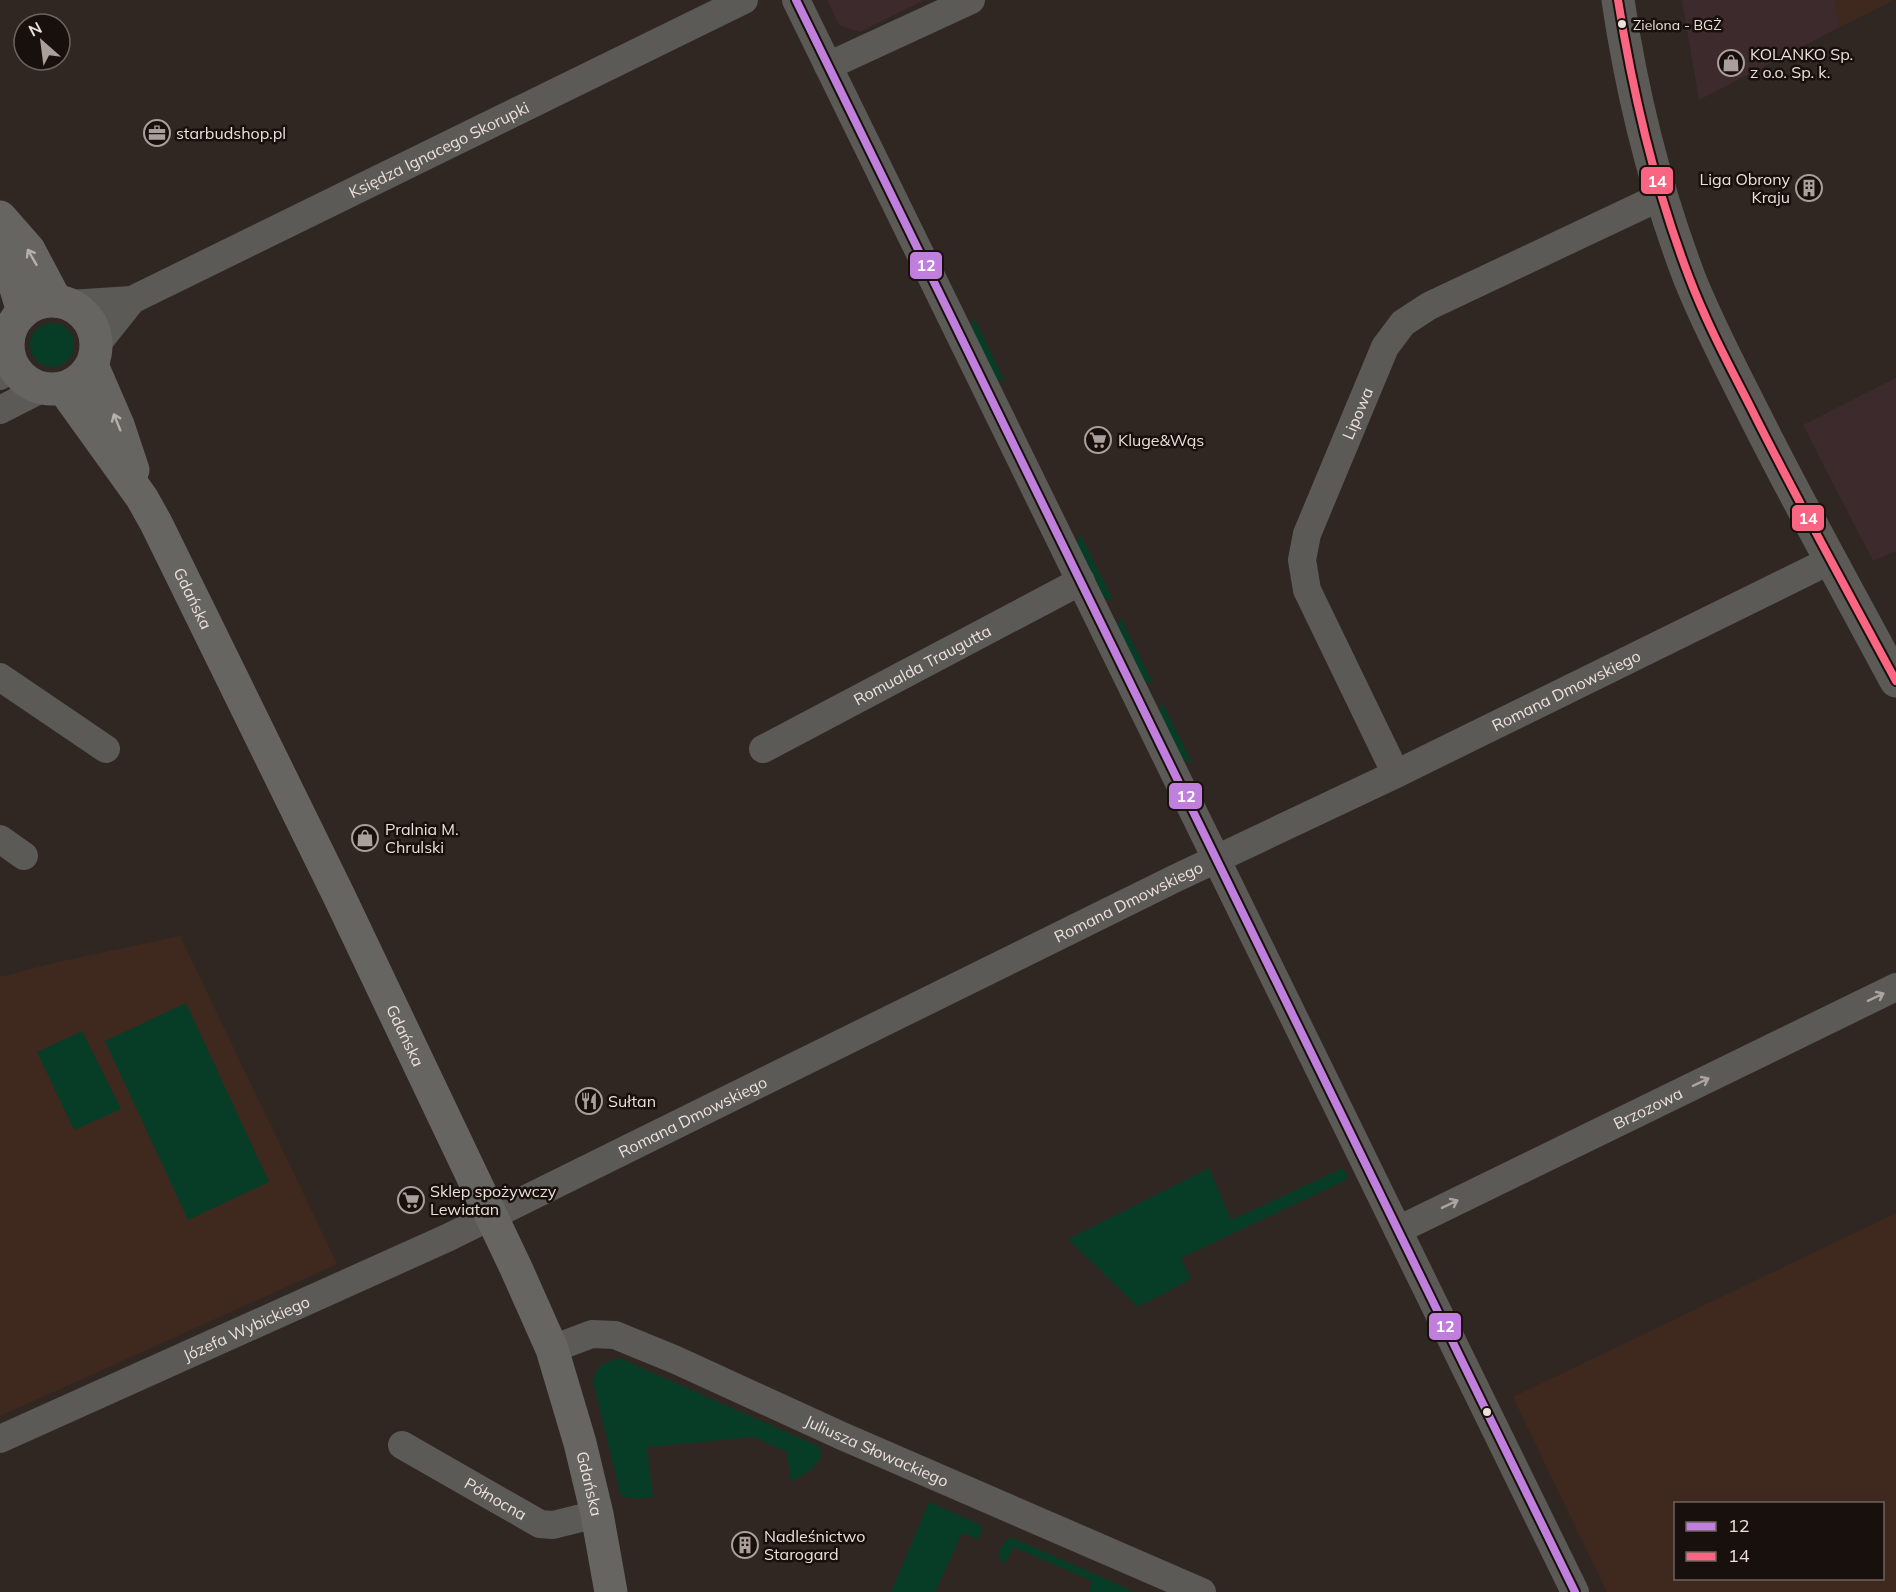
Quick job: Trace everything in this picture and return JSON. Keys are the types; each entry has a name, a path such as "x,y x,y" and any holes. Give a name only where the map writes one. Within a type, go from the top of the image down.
{"main road":[{"path":"0,217 29,250 62,302"},
{"path":"0,235 23,312"},
{"path":"62,302 80,310 89,320 94,332 94,355 80,380 53,388 31,384 13,366 4,365 11,331 23,312 38,303 62,302"},
{"name":"Gdańska","path":"94,355 142,498 334,885 552,1349 571,1408 597,1514 611,1592"},
{"name":"Gdańska","path":"53,388 142,498"}],"street":[{"name":"Księdza Ignacego Skorupki","path":"62,302 132,300 744,0"},
{"path":"796,0 1575,1592"},
{"path":"828,66 971,0"},
{"path":"1618,0 1627,60 1650,160 1689,277 1718,342 1773,451 1896,681"},
{"name":"Lipowa","path":"1396,774 1308,590 1302,560 1307,534 1385,347 1403,323 1429,306 1662,196"},
{"name":"Księdza Ignacego Skorupki","path":"94,355 132,300"},
{"path":"0,410 53,388"},
{"name":"Romana Dmowskiego","path":"491,1216 1831,560"},
{"name":"Romualda Traugutta","path":"763,749 1081,581"},
{"path":"0,677 106,749"},
{"path":"0,839 24,856"},
{"name":"Brzozowa","path":"1398,1230 1896,987"},
{"name":"Józefa Wybickiego","path":"0,1439 437,1243 491,1216"},
{"name":"Juliusza Słowackiego","path":"552,1349 592,1334 615,1335 1202,1592"},
{"name":"Północna","path":"402,1444 540,1524 553,1525 597,1514"}],"shaded area":[{"path":"827,0 924,0 860,32 839,25"},
{"name":"KOLANKO Sp. z o.o. Sp. k.","path":"1682,0 1835,0 1840,27 1699,100"},
{"path":"1835,0 1894,0 1840,27"},
{"path":"1896,378 1896,551 1873,561 1803,425"},
{"path":"180,936 337,1264 0,1416 0,977"},
{"path":"1896,1213 1896,1592 1607,1592 1513,1397"}],"green space":[{"path":"974,318 1005,382 993,378 970,330"},
{"path":"52,323 67,330 74,345 67,360 52,367 37,360 30,345 37,330"},
{"path":"1080,534 1113,600 1101,598 1076,546"},
{"path":"1120,617 1153,683 1141,681 1116,629"},
{"path":"1162,702 1192,763 1180,759 1158,715"},
{"path":"186,1003 269,1182 188,1220 105,1041"},
{"path":"82,1031 121,1109 74,1130 37,1052"},
{"path":"1209,1168 1231,1220 1343,1168 1348,1179 1181,1258 1191,1279 1138,1307 1068,1239"},
{"path":"619,1358 820,1447 821,1457 812,1469 791,1482 787,1452 754,1437 647,1447 653,1497 638,1499 621,1496 594,1386 597,1370"},
{"path":"929,1502 981,1525 981,1532 978,1539 962,1533 935,1592 891,1592"},
{"path":"1011,1537 1135,1592 1089,1592 1092,1581 1013,1547 1005,1564 1001,1561 999,1553"}],"transit line":[{"name":"12","path":"796,0 1575,1592"},
{"name":"14","path":"1618,0 1646,140 1677,243 1696,294 1768,442 1896,681"}],"place":[{"name":"Zielona - BGŻ","path":"1622,24"},
{"name":"KOLANKO Sp. z o.o. Sp. k.","path":"1731,63"},
{"name":"starbudshop.pl","path":"157,133"},
{"name":"Liga Obrony Kraju","path":"1809,188"},
{"name":"Kluge&Wąs","path":"1098,440"},
{"name":"Pralnia M. Chrulski","path":"365,838"},
{"name":"Sułtan","path":"589,1101"},
{"name":"Sklep spożywczy Lewiatan","path":"411,1200"},
{"name":"Nadleśnictwo Starogard","path":"745,1545"}]}
